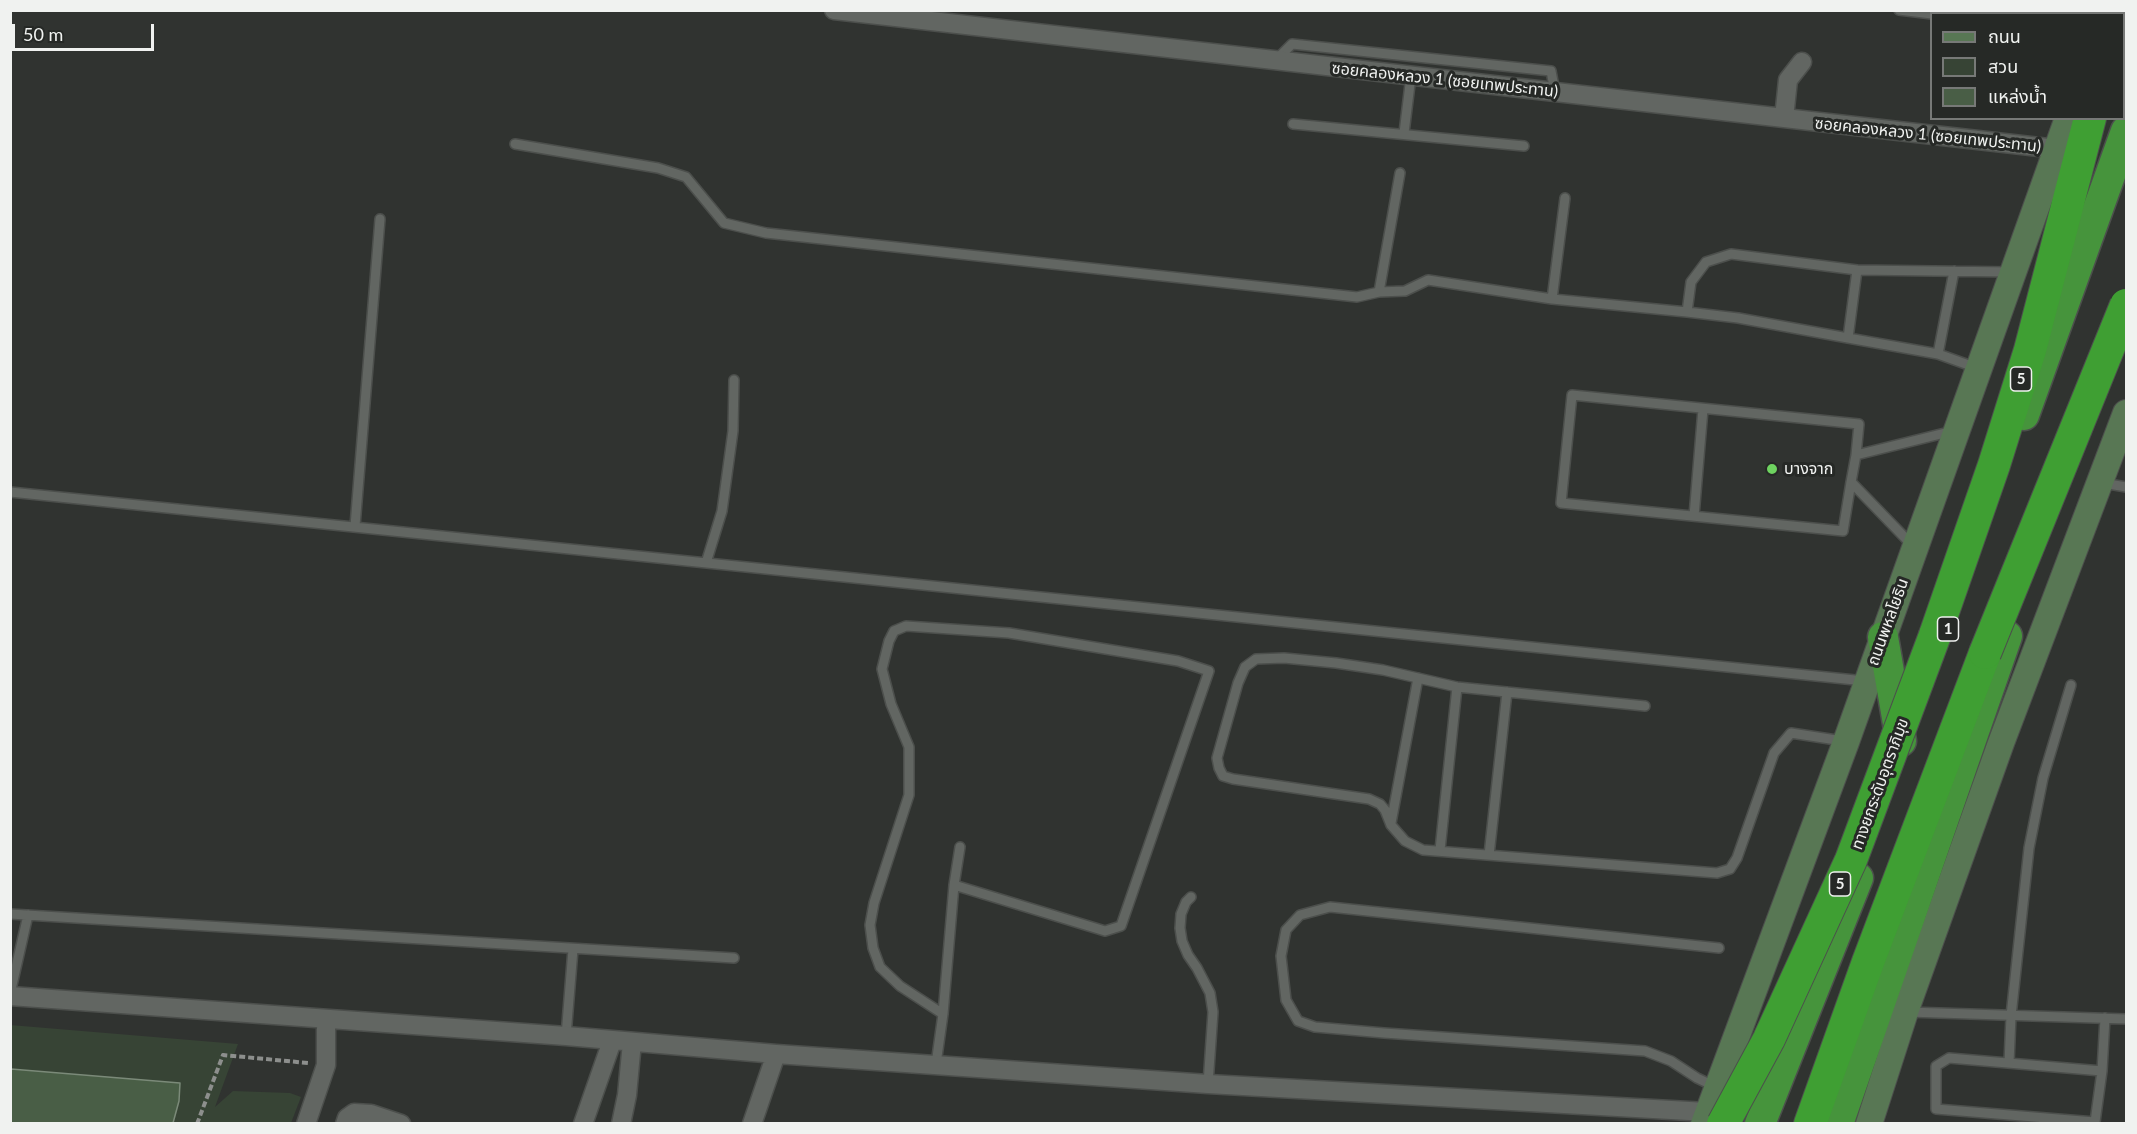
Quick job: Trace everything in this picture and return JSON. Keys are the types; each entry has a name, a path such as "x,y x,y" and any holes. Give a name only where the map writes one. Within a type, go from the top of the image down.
{"highway":[{"name":"ทางยกระดับอุตราภิมุข","path":"1711,1120 1770,1039 1851,860 1935,635 1994,465 2030,350 2090,120"},
{"name":"1","path":"1760,1124 1859,875 2127,131"},
{"path":"1838,1124 2127,290"},
{"path":"1810,1124 1868,962 1986,653 2127,305"},
{"path":"1883,637 1903,753"}],"main road":[{"name":"ถนนพหลโยธิน","path":"1711,1120 1716,1087 1846,742 2067,120"},
{"path":"1869,1124 1905,1012 2001,743 2127,413"}],"street":[{"name":"ซอยคลองหลวง 1 (ซอยเทพประทาน)","path":"834,10 2057,149"},
{"path":"1784,118 1788,80 1802,62"},
{"path":"10,995 566,1036 776,1054 1711,1120"},
{"path":"306,1124 326,1065 326,1019"},
{"path":"583,1124 612,1041"},
{"path":"621,1124 627,1095 632,1042"},
{"path":"752,1124 776,1054"},
{"path":"345,1124 347,1118 354,1113 371,1114 401,1124"}],"lane":[{"path":"1899,10 1930,14"},
{"path":"1276,61 1292,44 1551,71 1555,92"},
{"path":"1404,133 1411,76"},
{"path":"1293,124 1524,146"},
{"path":"515,144 658,168 686,177 724,223 766,233 1357,297 1379,292 1405,291 1428,280 1552,299 1738,318 1938,354 1979,368"},
{"path":"1379,292 1400,174"},
{"path":"1552,299 1564,198"},
{"path":"355,526 380,219"},
{"path":"1687,312 1691,282 1706,261 1731,254 1857,270 2013,272"},
{"path":"1848,338 1857,270"},
{"path":"1938,354 1954,271"},
{"path":"706,563 722,511 733,431 734,380"},
{"path":"1572,395 1703,409 1859,424 1843,531 1561,503 1572,395"},
{"path":"1694,516 1703,409"},
{"path":"1856,455 1957,430"},
{"path":"1851,482 1915,548"},
{"path":"2100,483 2127,486"},
{"path":"10,492 1867,681"},
{"path":"943,1014 900,987 880,967 873,948 870,925 874,903 909,795 909,747 891,704 882,669 894,631 906,626 1009,633 1178,661 1209,671 1121,926 1105,931 954,885"},
{"path":"1645,706 1457,687 1383,670 1336,663 1284,658 1256,659 1245,667 1238,683 1217,758 1223,776 1233,779 1370,799 1380,804 1391,825 1405,840 1423,850 1717,873 1730,869 1737,858 1774,753 1791,733 1846,742"},
{"path":"1391,825 1418,678"},
{"path":"2008,1063 2029,848 2043,778 2071,684"},
{"path":"1440,850 1457,687"},
{"path":"1488,855 1507,692"},
{"path":"936,1064 960,847"},
{"path":"1191,897 1180,914 1180,928 1188,955 1210,993 1214,1012 1208,1084"},
{"path":"1716,1087 1697,1078 1671,1060 1645,1051 1315,1027 1298,1021 1286,1000 1281,956 1286,930 1300,915 1330,908 1719,948"},
{"path":"10,914 734,958"},
{"path":"10,995 28,915"},
{"path":"566,1036 573,949"},
{"path":"1905,1012 2127,1019"},
{"path":"2102,1071 1949,1058 1936,1066 1936,1109 2095,1123 2102,1071 2105,1018"}],"path":[{"path":"197,1124 223,1055 326,1065"}],"green space":[{"path":"10,1025 238,1044 215,1107 233,1091 290,1093 301,1097 291,1123 11,1123"}],"water":[{"path":"11,1069 180,1083 179,1101 173,1123 11,1123"}],"place":[{"name":"บางจาก","path":"1772,469"}]}
